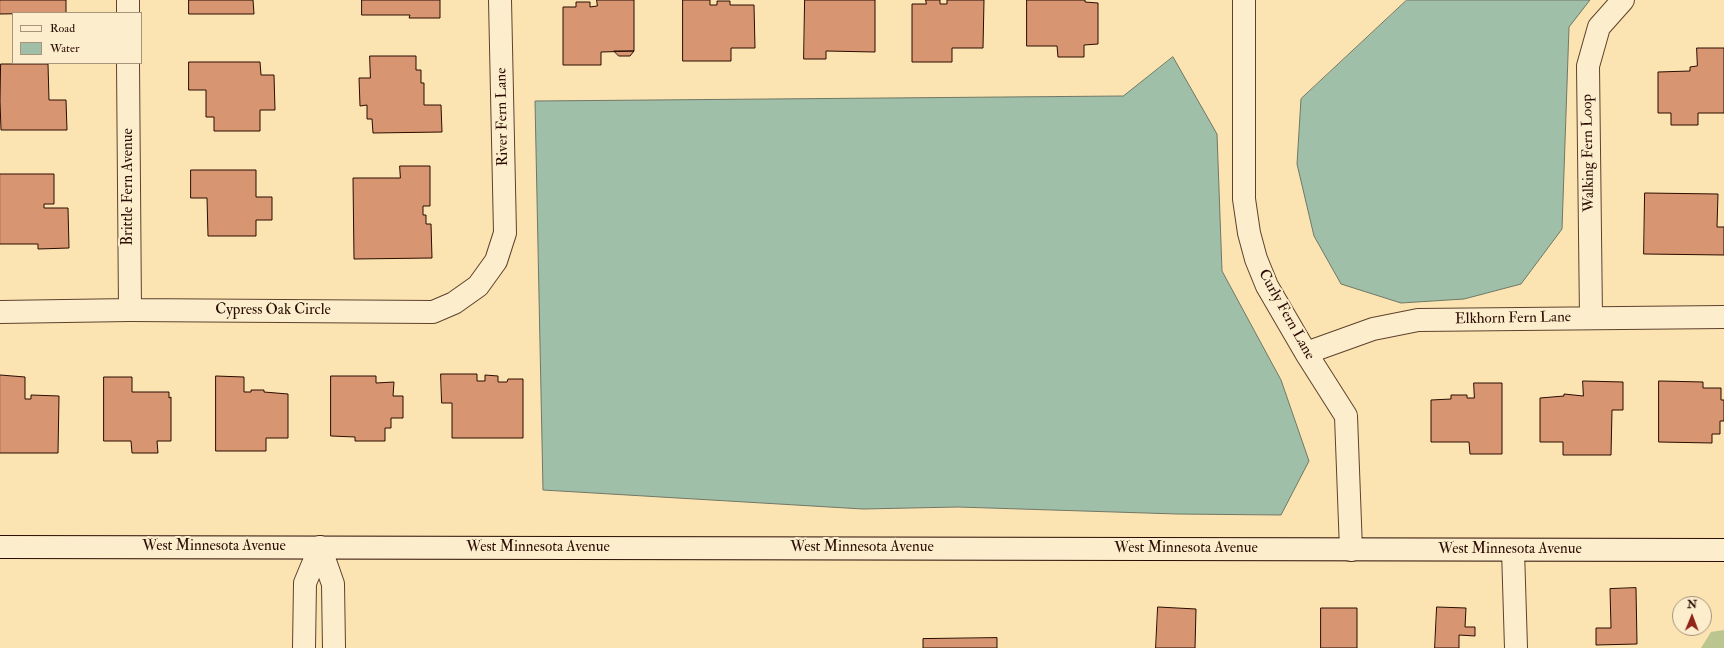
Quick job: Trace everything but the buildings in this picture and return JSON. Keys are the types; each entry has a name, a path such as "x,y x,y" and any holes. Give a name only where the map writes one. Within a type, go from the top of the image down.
{"street":[{"path":"128,0 128,12"},
{"name":"River Fern Lane","path":"500,0 505,233"},
{"name":"Curly Fern Lane","path":"1244,0 1244,199 1249,233 1256,259 1267,286 1306,353 1346,416 1351,550"},
{"name":"Walking Fern Loop","path":"1591,318 1588,66 1599,27 1623,0"},
{"name":"Brittle Fern Avenue","path":"128,64 130,310"},
{"name":"Cypress Oak Circle","path":"0,312 130,310 432,312 454,303 478,286 496,260 505,233"},
{"name":"Elkhorn Fern Lane","path":"1306,353 1373,329 1418,320 1724,317"},
{"name":"West Minnesota Avenue","path":"0,547 1724,550"},
{"path":"304,648 305,583 320,547"},
{"path":"320,547 333,584 334,648"},
{"path":"1513,550 1516,648"}],"green space":[{"path":"1724,630 1724,648 1701,648 1708,636 1712,636 1712,632"}],"water":[{"path":"1407,0 1590,0 1569,27 1562,229 1521,284 1464,299 1401,303 1341,284 1314,236 1297,164 1301,99"},
{"path":"1173,57 1217,134 1222,271 1281,380 1309,461 1281,515 1177,514 958,507 863,509 543,490 535,101 1123,96"}]}
